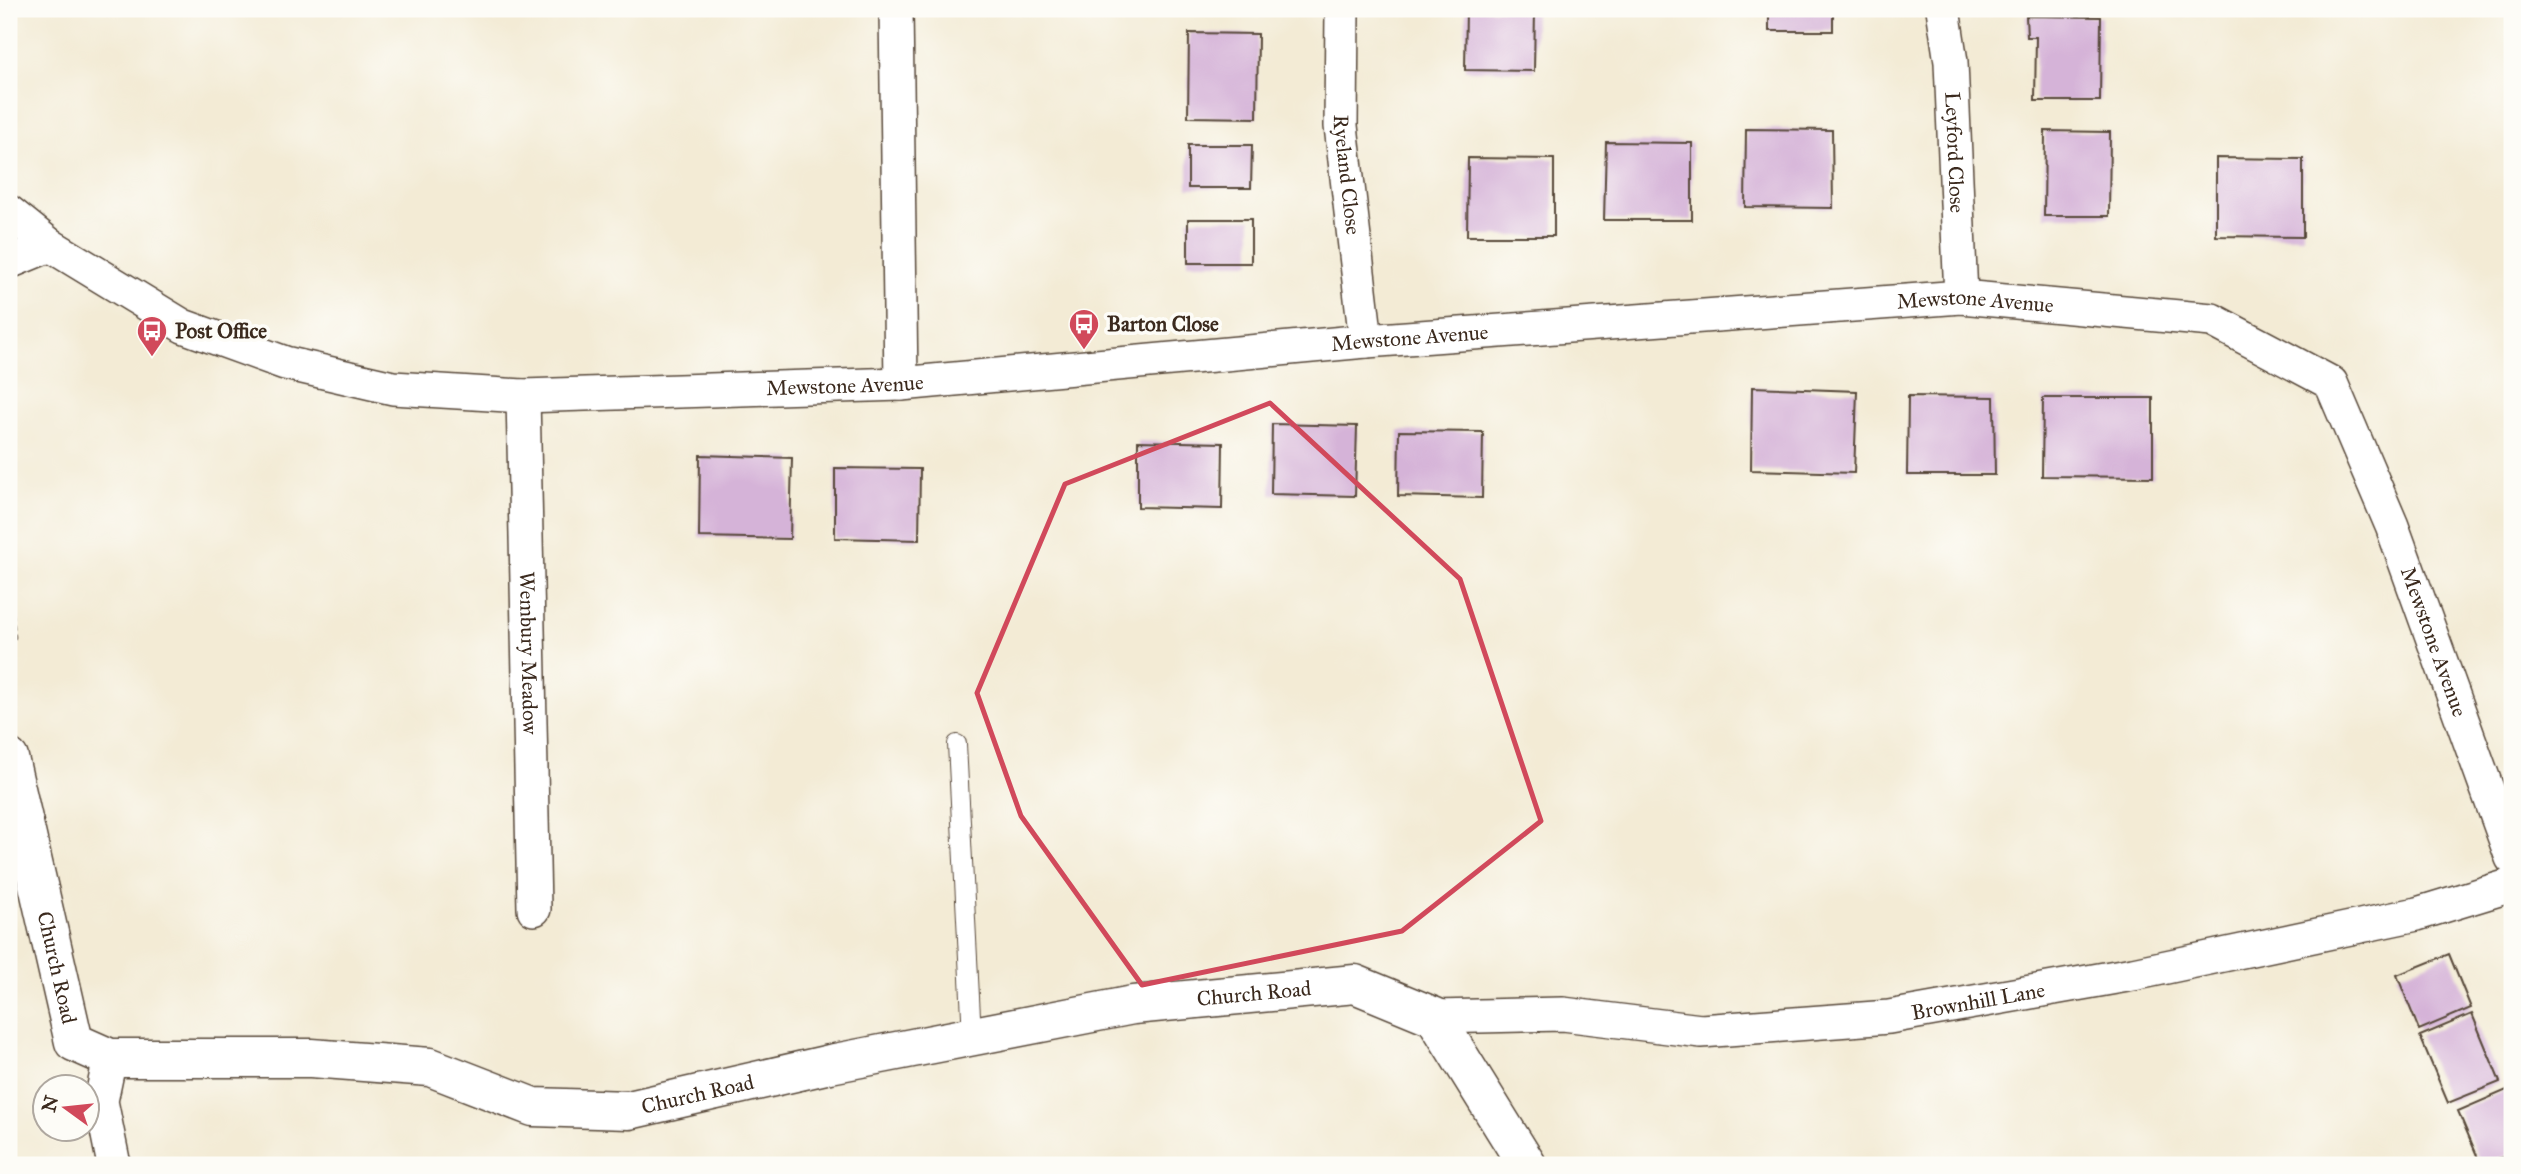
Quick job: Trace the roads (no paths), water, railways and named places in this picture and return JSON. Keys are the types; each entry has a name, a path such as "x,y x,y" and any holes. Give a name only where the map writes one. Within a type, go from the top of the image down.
{"street":[{"path":"896,9 901,384"},
{"name":"Ryeland Close","path":"1342,9 1341,126 1366,341"},
{"name":"Leyford Close","path":"1943,9 1951,62 1961,297"},
{"name":"Mewstone Avenue","path":"9,212 50,245 183,326 285,363 393,388 523,396 901,384 1366,341 1961,297 2212,320 2331,383 2392,526 2512,858"},
{"path":"9,262 50,245"},
{"name":"Wembury Meadow","path":"523,396 534,909"},
{"name":"Church Road","path":"9,758 74,1042 110,1058 311,1058 430,1067 533,1107 629,1111 830,1064 1133,1005 1355,984 1435,1017"},
{"name":"Brownhill Lane","path":"1435,1017 1563,1014 1701,1031 1889,1017 2146,971 2417,914 2512,885"},
{"path":"1435,1017 1527,1165"},
{"path":"110,1058 101,1101 114,1165"}],"lane":[{"path":"957,744 972,1036"}],"place":[{"name":"Barton Close","path":"1084,351"},
{"name":"Post Office","path":"152,358"}]}
